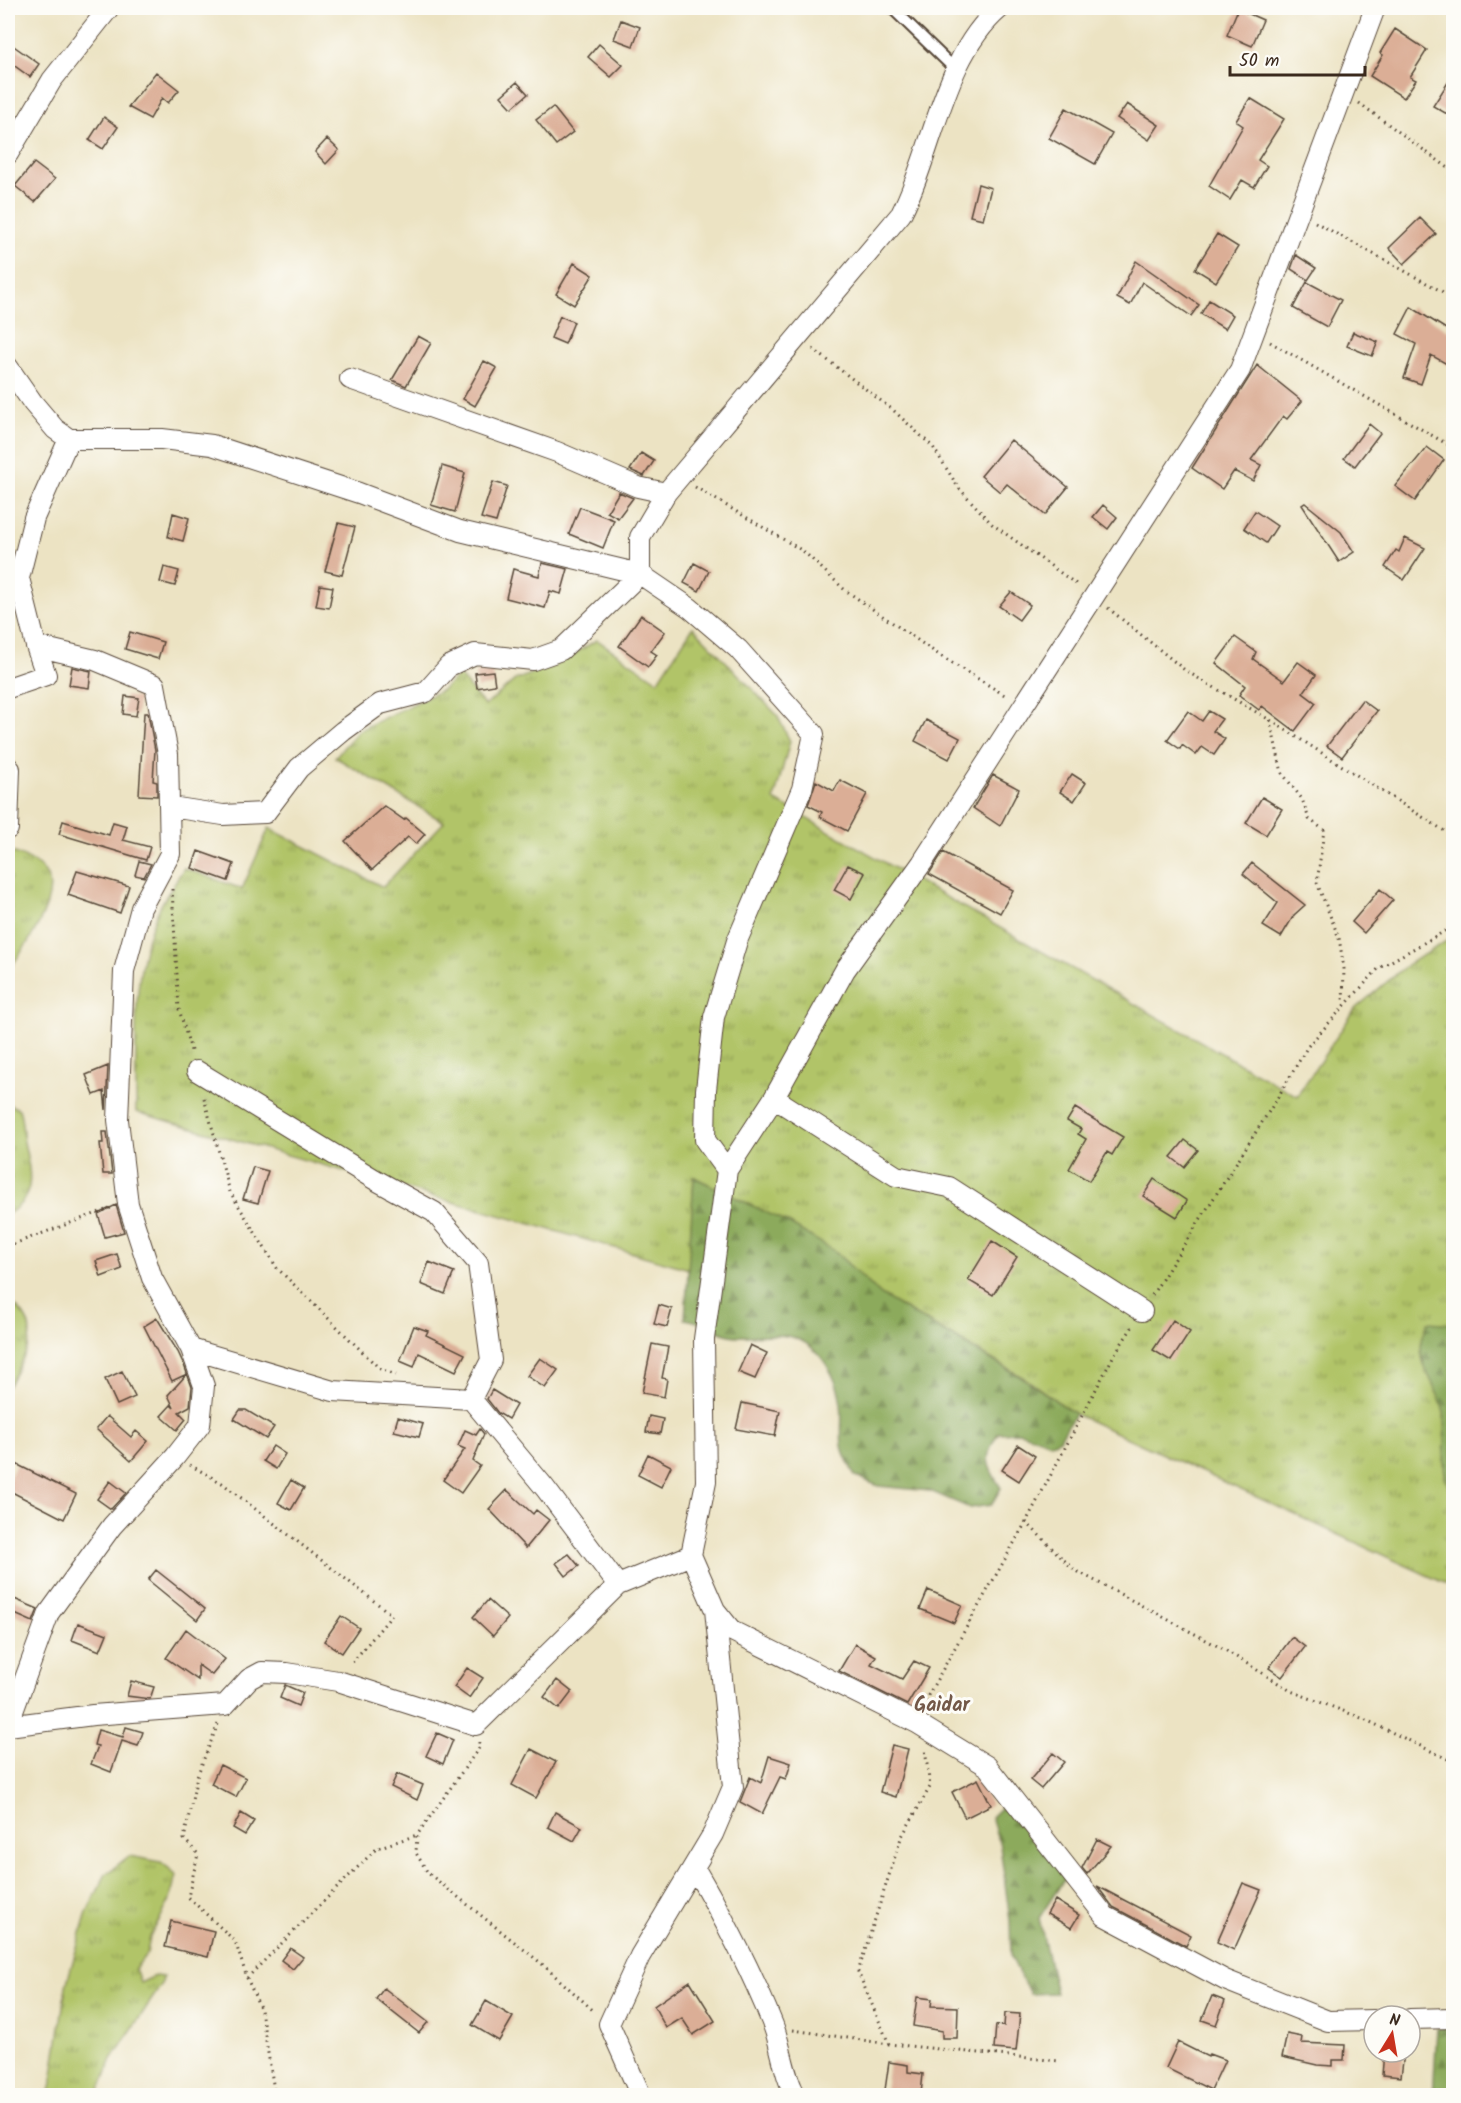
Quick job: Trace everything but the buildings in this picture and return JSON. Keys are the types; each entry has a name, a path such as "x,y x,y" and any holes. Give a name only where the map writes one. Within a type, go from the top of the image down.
{"street":[{"path":"8,154 52,80 109,8"},
{"path":"171,807 223,815 265,813 299,768 380,704 426,692 449,666 475,654 533,660 561,650 640,574 640,537 666,494 796,336 901,214 915,187 956,70 972,37 1000,8"},
{"path":"1362,2020 1328,2020 1317,2017 1225,1980 1105,1916 987,1766 917,1723 732,1631 715,1610 691,1555 706,1482 704,1340 727,1170 774,1098 845,970 922,863 1025,707 1240,370 1375,8"},
{"path":"8,367 33,403 55,429 69,439 162,439 212,445 359,493 460,531 640,574 690,608 738,650 814,734 802,789 737,941 714,1017 706,1090 705,1140 727,1170"},
{"path":"350,379 557,452 638,487 666,494"},
{"path":"8,688 46,675 36,646 19,578 34,518 69,439"},
{"path":"36,646 94,660 155,685 168,754 171,807 170,854 141,908 124,971 118,1120 128,1204 152,1278 190,1349 204,1386 200,1425 175,1457 112,1526 49,1613 8,1726 93,1715 225,1705 249,1679 262,1672 338,1681 476,1725 618,1585 691,1555"},
{"path":"8,767 10,769 8,829"},
{"path":"196,1071 374,1179 434,1212 478,1263 491,1360 471,1399"},
{"path":"774,1098 896,1176 949,1186 1142,1311"},
{"path":"190,1349 333,1391 471,1399 545,1488 618,1585"},
{"path":"715,1610 733,1787 713,1834 694,1867 730,1928 774,2027 790,2085 796,2096"},
{"path":"641,2096 609,2024 640,1956 713,1834"},
{"path":"1422,2018 1453,2017"}],"lane":[{"path":"892,8 956,70"}],"path":[{"path":"1344,90 1454,172"},
{"path":"1300,214 1454,298"},
{"path":"1261,315 1269,341 1454,448"},
{"path":"796,336 893,410 933,447 958,487 992,524 1094,597 1186,671 1270,720 1454,837"},
{"path":"680,477 803,551 844,590 942,657 1025,707"},
{"path":"1270,720 1282,773 1302,798 1309,819 1324,830 1317,883 1339,938 1344,969 1342,1006"},
{"path":"170,854 179,1010 230,1192 277,1268 380,1369 401,1377"},
{"path":"8,1246 63,1228 101,1210 128,1204"},
{"path":"175,1457 222,1483 392,1615 338,1681"},
{"path":"1026,1522 1073,1569 1225,1650 1291,1691 1365,1719 1454,1762"},
{"path":"225,1705 197,1776 184,1839 198,1854 188,1897 235,1941 247,1978 261,2010 275,2096"},
{"path":"890,2044 858,1972 901,1838 930,1786 925,1746 917,1723"},
{"path":"476,1725 479,1748 417,1835 416,1853 428,1873 542,1964 609,2024"},
{"path":"247,1978 377,1848 417,1835"},
{"path":"774,2027 890,2044 1059,2061"}],"green space":[{"path":"693,627 777,715 790,741 774,800 1297,1096 1356,1008 1408,964 1453,937 1453,1587 1075,1414 1026,1379 881,1295 833,1250 694,1177 689,1269 136,1112 137,1008 143,956 160,907 184,868 242,889 269,828 383,887 444,822 335,757 359,730 442,690 459,675 485,706 515,680 555,665 597,640 658,681"},
{"path":"15,853 40,867 50,884 45,910 8,971 8,854"},
{"path":"8,1104 19,1109 30,1182 24,1199 8,1214"},
{"path":"694,1177 790,1224 833,1250 881,1295 1026,1380 1075,1414 1059,1440 1051,1443 1020,1432 998,1433 990,1448 988,1461 1001,1488 991,1505 970,1508 930,1491 878,1486 855,1476 842,1446 842,1409 836,1384 826,1364 811,1347 792,1337 729,1335 699,1322 685,1319"},
{"path":"8,1301 27,1320 30,1331 26,1352 8,1387"},
{"path":"1428,1322 1453,1324 1453,1494 1445,1474 1443,1409 1422,1357 1422,1342"},
{"path":"1007,1801 1067,1875 1039,1918 1056,1993 1030,1994 1011,1957 1010,1921 1000,1846 991,1817"},
{"path":"129,1856 161,1862 177,1875 169,1902 150,1937 147,1953 135,1969 140,1983 155,1976 163,1977 162,1984 112,2059 96,2095 47,2095 51,2088 66,1986 87,1912 106,1874"},
{"path":"1437,2028 1453,2028 1453,2095 1433,2096"}],"district":[{"name":"Gaidar","path":"942,1706"}]}
